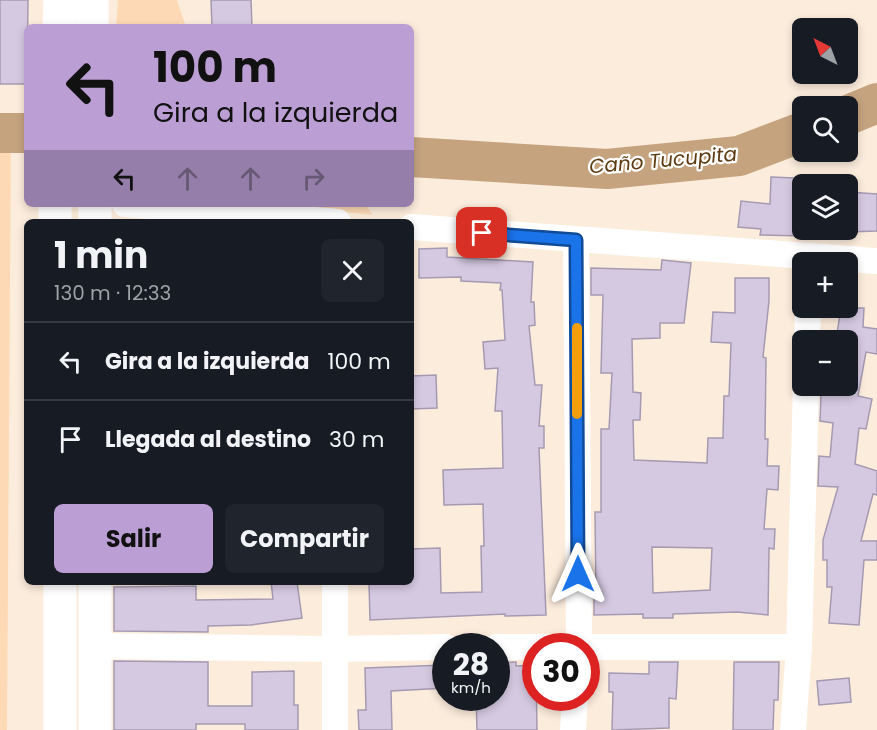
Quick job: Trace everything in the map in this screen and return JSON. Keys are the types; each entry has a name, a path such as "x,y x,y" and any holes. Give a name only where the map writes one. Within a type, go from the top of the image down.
{"street":[{"path":"59,24 60,0"},
{"path":"92,0 92,24"},
{"path":"160,207 298,219"},
{"path":"414,228 792,259"},
{"path":"576,240 579,633"},
{"path":"858,261 877,261"},
{"path":"793,730 799,646 806,396"},
{"path":"60,585 60,730"},
{"path":"95,585 95,730"},
{"path":"335,585 335,730"},
{"path":"95,646 335,649 432,647"},
{"path":"600,646 799,646"},
{"path":"573,730 574,711"}],"shaded area":[{"path":"118,0 177,0 185,24 116,24"},
{"path":"11,132 7,730 0,730 0,133"},
{"path":"297,207 367,207 373,215"}],"building":[{"path":"0,0 28,0 28,24 24,24 24,84 0,84"},
{"path":"211,0 251,0 252,24 212,24"},
{"path":"771,177 792,178 792,236 760,235 761,229 738,227 741,201 770,204"},
{"path":"858,193 877,194 877,231 858,232"},
{"path":"447,248 447,257 533,262 531,302 534,302 535,325 529,326 535,385 542,385 539,426 544,426 544,448 539,448 546,615 505,616 505,614 370,620 369,585 414,585 414,549 440,548 441,593 482,592 483,504 444,505 443,470 503,468 502,411 495,411 498,368 485,369 483,342 505,340 501,283 461,281 461,277 419,278 419,249"},
{"path":"662,260 691,263 684,323 660,323 660,338 632,339 633,392 641,393 640,420 633,420 634,460 707,463 708,438 723,438 724,396 729,396 731,343 711,342 713,312 735,313 735,278 769,278 763,357 766,358 765,439 768,439 767,466 779,466 778,490 767,489 764,529 775,529 774,549 769,548 768,615 737,612 673,614 673,618 643,618 643,614 594,615 594,596 596,596 595,512 601,512 601,429 609,429 612,373 601,373 603,295 591,295 591,268 661,270","holes":["652,547 712,548 710,590 653,593"]},
{"path":"858,308 864,308 863,327 877,329 877,354 866,352 858,396 858,330 838,330 839,318 858,318"},
{"path":"436,375 437,408 414,409 414,376"},
{"path":"821,396 858,396 872,399 866,429 859,428 855,464 877,471 877,495 873,494 861,541 877,541 877,560 864,560 859,625 829,623 832,587 827,587 827,560 823,560 823,540 838,487 818,486 819,456 830,457 833,423 820,421"},
{"path":"271,585 297,585 302,618 251,625 208,626 208,632 114,631 114,587 196,586 196,600 273,599"},
{"path":"114,661 208,662 208,706 252,706 252,672 294,671 294,705 298,705 298,730 245,730 245,724 196,724 196,730 114,730"},
{"path":"510,662 516,662 516,666 522,666 522,711 537,711 537,730 477,730 476,711 510,711"},
{"path":"649,662 678,662 676,699 669,698 669,728 612,730 613,692 609,692 609,673 649,674"},
{"path":"734,662 779,662 778,700 774,700 773,730 733,730"},
{"path":"432,666 432,689 391,691 392,730 359,730 358,710 366,710 365,668"},
{"path":"849,678 851,702 819,705 817,681"}],"waterway":[{"name":"Caño Tucupita","path":"858,111 877,103"},
{"name":"Caño Tucupita","path":"0,133 24,133"},
{"name":"Caño Tucupita","path":"414,157 607,169 739,156 792,136"}],"slow traffic":[{"path":"577,328 577,414"}],"route":[{"path":"482,233 576,240 578,574"}]}
